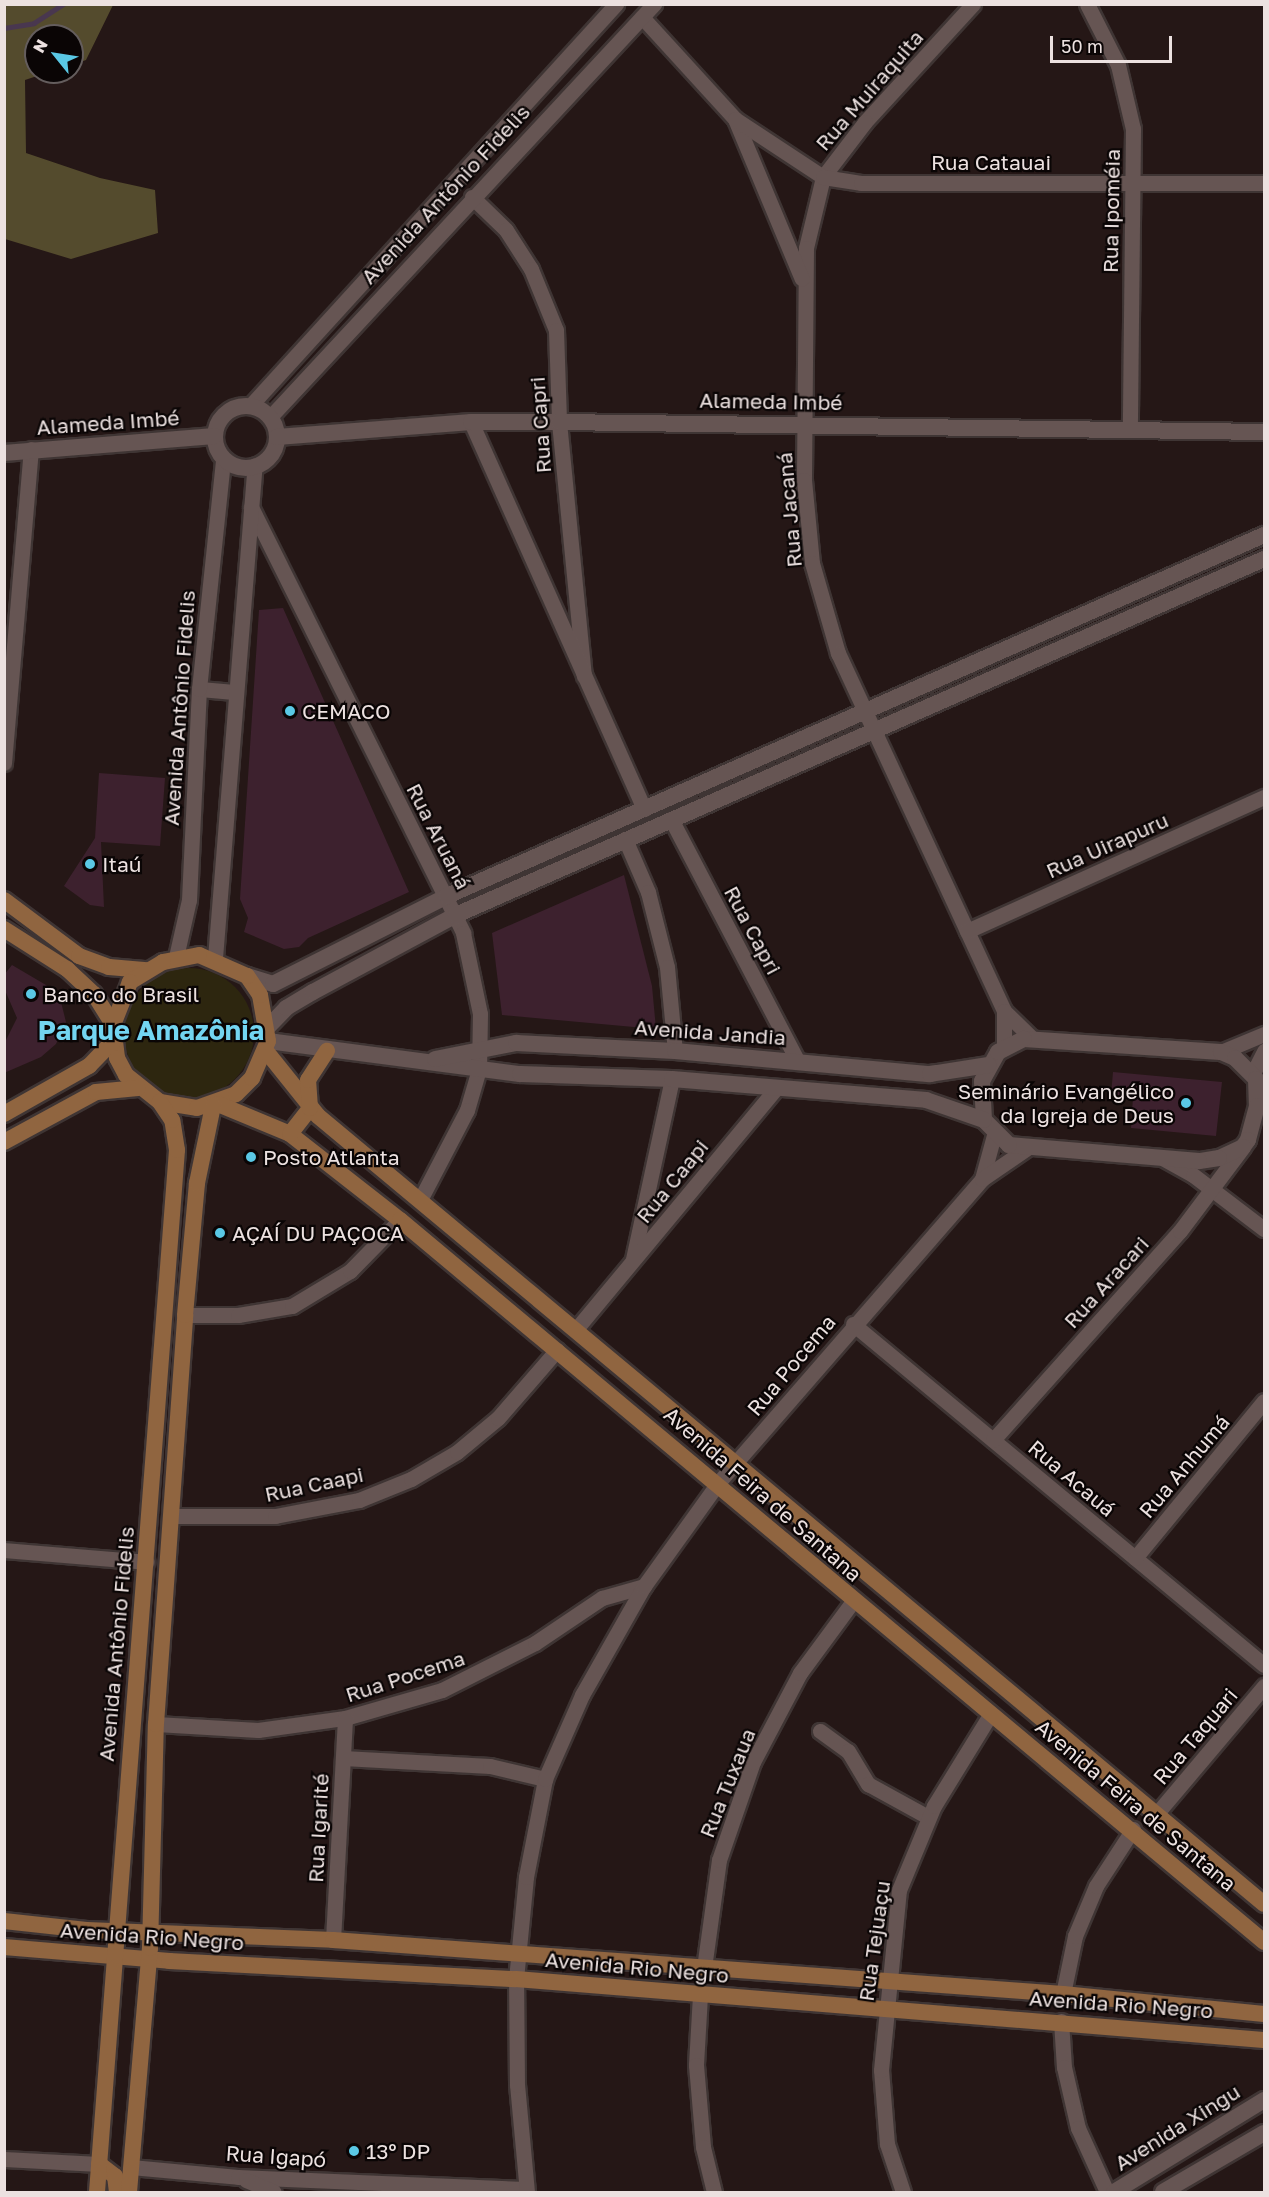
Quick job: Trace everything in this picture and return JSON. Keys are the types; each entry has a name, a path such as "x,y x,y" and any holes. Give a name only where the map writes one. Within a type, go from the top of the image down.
{"main road":[{"path":"4,900 79,956 109,967 147,970"},
{"path":"4,929 67,969 94,994 113,1033 126,1075 138,1088 160,1102 178,1108 215,1105 252,1078 267,1040 261,995 247,976 215,958 176,957 147,970 130,982 113,1033 89,1066 4,1114"},
{"name":"Avenida Feira de Santana","path":"267,1040 310,1108 1158,1812 1264,1904"},
{"path":"290,1134 310,1108 308,1080 327,1051"},
{"path":"4,1142 96,1092 138,1088"},
{"name":"Avenida Antônio Fidelis","path":"97,2193 177,1150 172,1120 160,1102"},
{"name":"Avenida Feira de Santana","path":"215,1105 290,1134 400,1220 718,1484 990,1715 1133,1829 1264,1942"},
{"name":"Avenida Antônio Fidelis","path":"129,2193 151,1932 156,1724 185,1315 197,1183 215,1105"},
{"name":"Avenida Rio Negro","path":"4,1921 116,1931 333,1940 888,1983 1063,1994 1264,2014"},
{"name":"Avenida Rio Negro","path":"4,1947 149,1959 516,1979 700,1995 1061,2021 1264,2040"},
{"path":"99,2164 115,2176 117,2193"}],"street":[{"name":"Avenida Antônio Fidelis","path":"249,406 616,4"},
{"name":"Avenida Antônio Fidelis","path":"271,416 472,197 654,4"},
{"name":"Rua Muiraquita","path":"805,285 806,248 823,177 865,122 973,4"},
{"name":"Rua Ipoméia","path":"1087,4 1118,65 1133,129 1130,427"},
{"name":"Rua Jacaná","path":"642,17 735,119 805,285 805,424 812,563 838,653 1004,1011 1033,1039"},
{"name":"Rua Catauai","path":"735,119 823,177 861,183 1264,183"},
{"name":"Rua Capri","path":"472,197 506,230 531,269 556,330 559,422 584,676"},
{"path":"249,406 271,416 277,437 272,454 255,466 236,467 223,460 214,436 221,421 249,406"},
{"name":"Rua Capri","path":"471,422 644,809"},
{"name":"Alameda Imbé","path":"277,437 471,422 1130,427 1264,432"},
{"name":"Alameda Imbé","path":"4,453 214,436"},
{"path":"4,763 32,449"},
{"name":"Avenida Antônio Fidelis","path":"176,957 189,900 199,689 223,460"},
{"path":"215,958 255,466"},
{"name":"Rua Aruaná","path":"251,507 456,915 480,1014 482,1047 467,1110 421,1198"},
{"path":"247,976 273,984 447,896 1264,535"},
{"path":"267,1040 286,1008 456,915 873,728 1264,558"},
{"path":"199,689 235,692"},
{"name":"Rua Uirapuru","path":"967,931 1264,797"},
{"name":"Rua Capri","path":"671,819 797,1060"},
{"path":"626,839 648,892 667,966 675,1051"},
{"path":"317,963 311,981 330,983"},
{"name":"Rua Jacaná","path":"1004,1011 1004,1047"},
{"path":"1264,1034 1221,1052 1033,1039 1004,1047 988,1065 980,1101 984,1120 994,1135 1026,1149 1164,1159 1219,1158 1252,1141 1258,1079 1264,1051"},
{"name":"Avenida Jandia","path":"267,1040 327,1051 429,1061 478,1069 672,1079 926,1100 984,1120"},
{"name":"Avenida Jandia","path":"429,1061 482,1047 516,1043 797,1060 930,1074 988,1065"},
{"path":"1221,1052 1258,1079"},
{"path":"633,1262 672,1079"},
{"name":"Rua Caapi","path":"577,1328 776,1088"},
{"name":"Rua Pocema","path":"982,1179 994,1135"},
{"name":"Rua Aracari","path":"993,1440 1214,1190 1252,1141"},
{"name":"Rua Pocema","path":"527,2191 517,2085 516,1979 526,1877 545,1779 582,1695 644,1586 718,1484 853,1324 982,1179 1026,1149"},
{"path":"1164,1159 1214,1190 1264,1229"},
{"path":"185,1315 238,1315 292,1306 350,1271 400,1220"},
{"name":"Rua Acauá","path":"853,1324 1264,1665"},
{"name":"Rua Caapi","path":"171,1516 275,1516 359,1500 411,1479 457,1452 498,1418 557,1350"},
{"name":"Rua Anhumá","path":"1135,1558 1264,1401"},
{"path":"4,1551 146,1562"},
{"name":"Rua Pocema","path":"156,1724 258,1730 345,1718 442,1690 534,1643 602,1598 624,1588 644,1586"},
{"name":"Rua Tuxaua","path":"704,1968 719,1860 753,1762 800,1673 853,1601"},
{"name":"Rua Taquari","path":"1158,1812 1264,1686"},
{"name":"Rua Tejuaçu","path":"903,2193 887,2144 880,2070 899,1890 928,1817 990,1715"},
{"name":"Rua Igarité","path":"333,1940 345,1718"},
{"path":"820,1731 848,1751 868,1784 928,1817"},
{"path":"343,1758 490,1766 545,1779"},
{"path":"1063,1994 1075,1936 1096,1886 1133,1829"},
{"path":"700,1995 696,2065 703,2147 714,2193"},
{"path":"1061,2021 1064,2067 1078,2128 1107,2193"},
{"name":"Avenida Xingu","path":"1114,2193 1264,2100"},
{"path":"1163,2193 1264,2133"},
{"path":"4,2158 99,2164"},
{"name":"Rua Igapó","path":"131,2167 238,2177 527,2191"},
{"path":"238,2177 274,2193"}],"shaded area":[{"path":"4,5 113,5 84,61 84,24 24,24 26,153 100,178 155,190 158,233 71,259 5,239"},
{"path":"189,968 214,973 235,987 249,1008 254,1033 249,1058 235,1079 214,1093 189,1098 164,1093 143,1079 129,1058 124,1033 129,1008 143,987 164,973"}],"building":[{"name":"CEMACO","path":"283,608 409,892 308,938 299,947 284,949 244,932 248,918 240,899 259,610"},
{"path":"99,773 165,778 160,846 101,842 104,907 90,905 64,886 95,838"},
{"path":"624,875 652,986 656,1029 502,1015 492,933"},
{"path":"12,965 46,985 61,1002 66,1022 56,1044 41,1057 4,1073 4,1044 17,1018 4,988 4,975"},
{"name":"Seminário Evangélico da Igreja de Deus","path":"1113,1072 1222,1082 1216,1136 1131,1128 1133,1097 1111,1095"}],"waterway":[{"path":"4,28 34,23 63,4"}],"place":[{"name":"CEMACO","path":"290,711"},
{"name":"Itaú","path":"90,864"},
{"name":"Banco do Brasil","path":"31,994"},
{"name":"Seminário Evangélico da Igreja de Deus","path":"1186,1103"},
{"name":"Posto Atlanta","path":"251,1157"},
{"name":"AÇAÍ DU PAÇOCA","path":"220,1233"},
{"name":"13º DP","path":"354,2151"}],"district":[{"name":"Parque Amazônia","path":"151,1031"}]}
